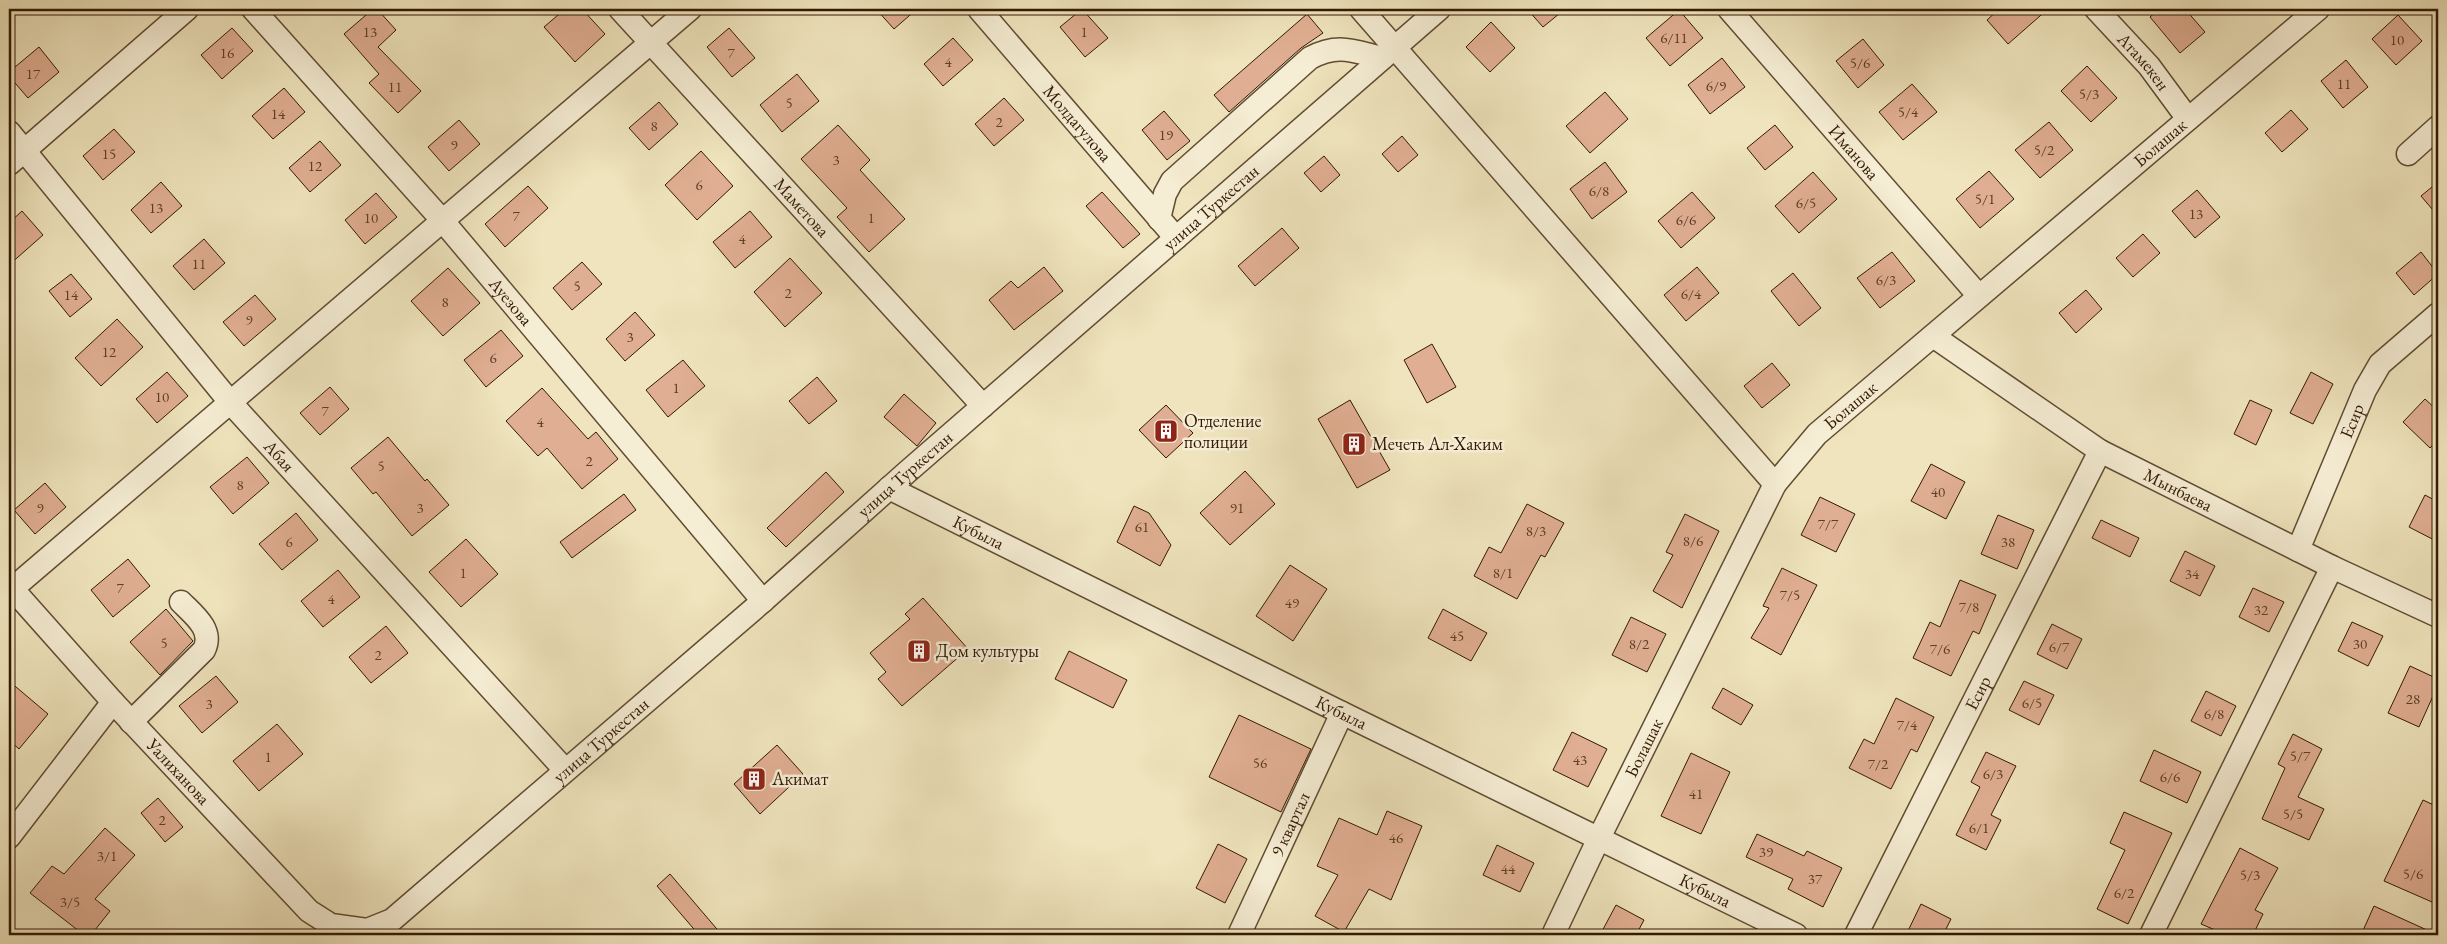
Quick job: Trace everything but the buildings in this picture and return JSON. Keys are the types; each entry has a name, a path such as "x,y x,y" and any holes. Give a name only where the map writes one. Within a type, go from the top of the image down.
{"street":[{"path":"17,157 187,9"},
{"name":"Ауезова","path":"253,9 442,220 763,600"},
{"name":"Маметова","path":"620,9 649,43 983,406"},
{"path":"10,587 230,402 690,9"},
{"name":"Молдагулова","path":"979,9 1176,238"},
{"path":"1361,9 1389,53 1775,484"},
{"name":"улица Туркестан","path":"369,933 392,920 763,600 1439,9"},
{"name":"Иманова","path":"1729,9 1979,296"},
{"name":"Атамекен","path":"2096,9 2149,66 2188,119"},
{"name":"Болашак","path":"1553,935 1599,838 1775,484 1818,434 2318,9"},
{"path":"1159,219 1165,194 1172,181 1310,58 1324,51 1344,48 1389,53"},
{"path":"2408,154 2438,128"},
{"name":"Абая","path":"9,132 17,157 230,402 565,770"},
{"name":"Есир","path":"2298,550 2365,390 2380,364 2438,314"},
{"name":"Мынбаева","path":"1933,336 2100,451 2332,567 2438,616"},
{"name":"Есир","path":"1856,935 2100,451"},
{"name":"Кубыла","path":"889,488 1342,714 1796,935"},
{"path":"2151,935 2332,567"},
{"name":"Уалиханова","path":"10,587 131,722 309,911 331,925 369,933"},
{"path":"131,722 204,650 208,642 207,633 202,624 181,602"},
{"path":"9,837 113,702"},
{"name":"9 квартал","path":"1239,935 1342,714"}],"place":[{"name":"Отделение полиции","path":"1166,431"},
{"name":"Мечеть Ал-Хаким","path":"1354,444"},
{"name":"Дом культуры","path":"919,651"},
{"name":"Акимат","path":"754,779"}]}
